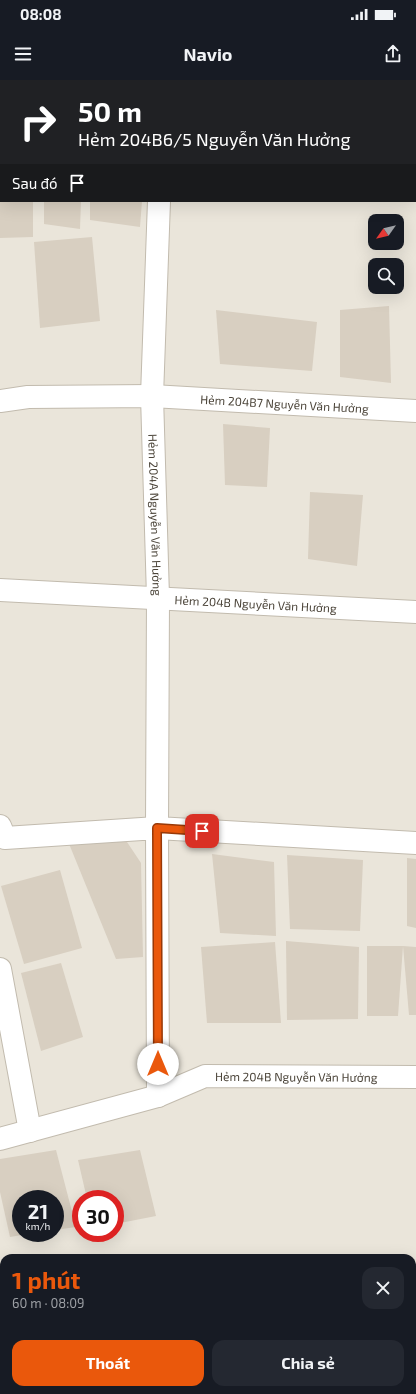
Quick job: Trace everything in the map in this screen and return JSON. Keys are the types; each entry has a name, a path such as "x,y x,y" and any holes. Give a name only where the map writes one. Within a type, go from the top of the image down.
{"street":[{"name":"Hẻm 204A Nguyễn Văn Hưởng","path":"157,828 158,597 152,396 159,202"},
{"path":"0,402 28,397 152,396"},
{"name":"Hẻm 204B7 Nguyễn Văn Hưởng","path":"152,396 416,412"},
{"name":"Hẻm 204B Nguyễn Văn Hưởng","path":"0,590 158,597 416,612"},
{"path":"0,826 5,838 157,828 416,843"},
{"path":"157,828 158,1096"},
{"path":"0,969 30,1131"},
{"name":"Hẻm 204B Nguyễn Văn Hưởng","path":"0,1139 158,1096 205,1076 416,1078"}],"shaded area":[{"path":"0,202 416,202 416,1254 0,1254"}],"building":[{"path":"0,202 33,202 33,237 0,238"},
{"path":"44,202 81,202 80,229 44,224"},
{"path":"90,202 142,202 140,227 90,220"},
{"path":"92,237 100,321 40,328 34,242"},
{"path":"389,306 391,383 340,377 340,310"},
{"path":"216,310 317,322 312,371 220,364"},
{"path":"223,424 270,428 267,487 225,485"},
{"path":"310,492 363,495 357,566 308,559"},
{"path":"119,830 141,863 143,957 116,959 65,834"},
{"path":"212,854 274,862 276,936 220,933"},
{"path":"287,855 363,860 360,931 290,929"},
{"path":"407,858 416,859 416,928 407,926"},
{"path":"60,870 82,948 24,964 1,886"},
{"path":"286,941 359,947 358,1019 287,1020"},
{"path":"275,942 281,1023 207,1023 201,947"},
{"path":"367,946 403,946 398,1016 367,1016"},
{"path":"403,946 416,947 416,1015 409,1015"},
{"path":"61,963 83,1037 41,1051 21,973"},
{"path":"56,1150 72,1212 72,1228 64,1229 64,1190 12,1190 12,1237 10,1237 0,1192 0,1159"},
{"path":"140,1150 156,1216 124,1222 124,1190 85,1190 78,1160"}],"route":[{"path":"158,1064 157,828 202,831"}]}
